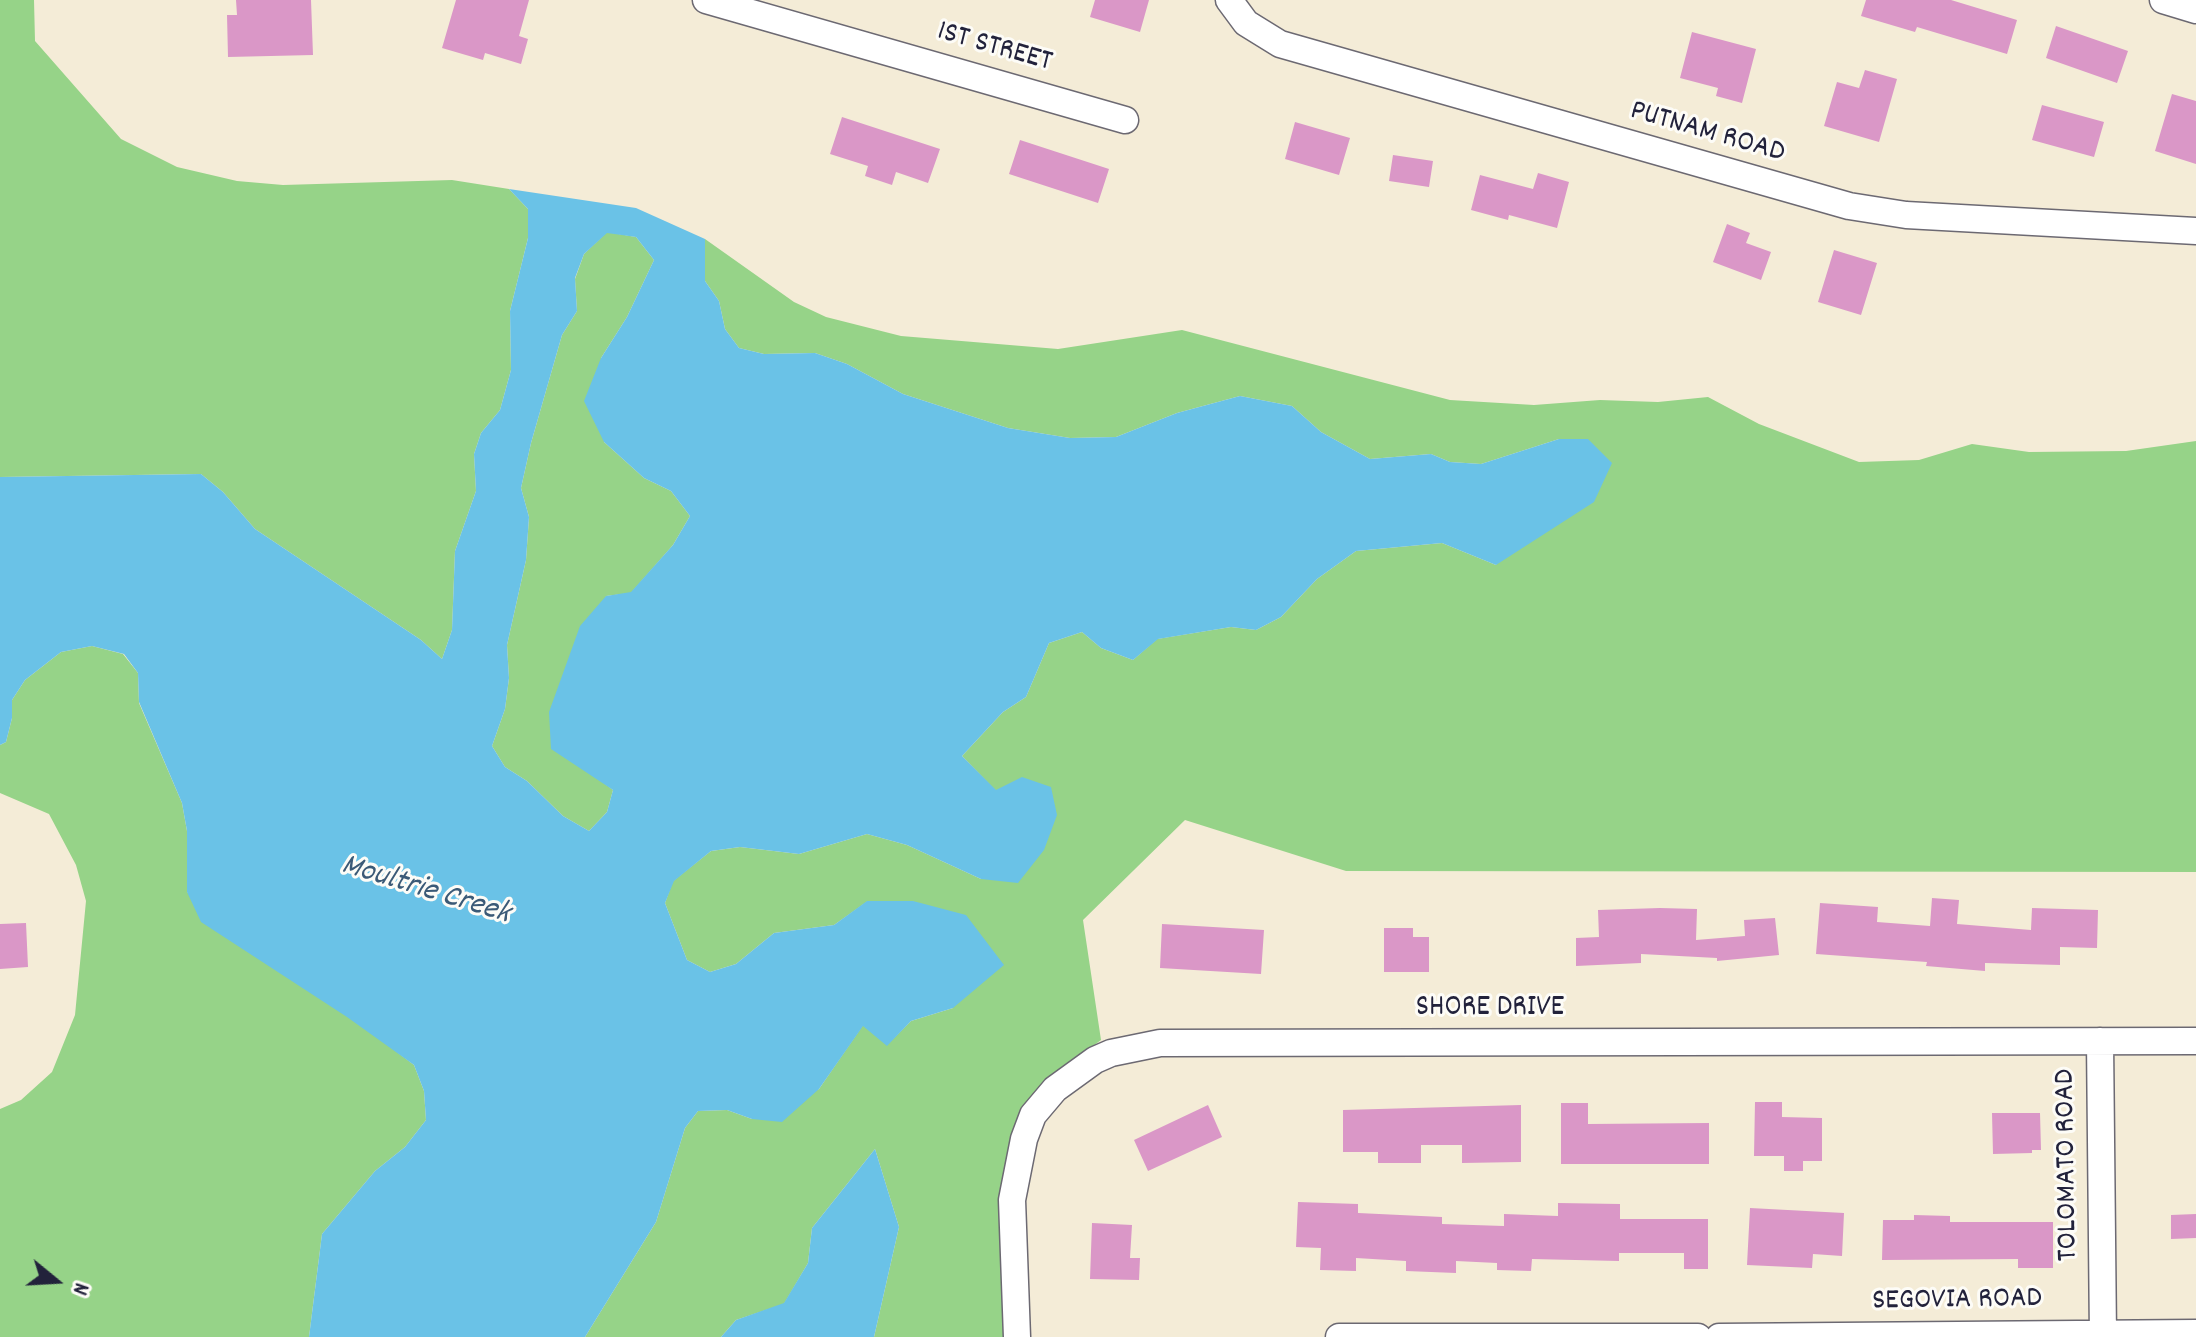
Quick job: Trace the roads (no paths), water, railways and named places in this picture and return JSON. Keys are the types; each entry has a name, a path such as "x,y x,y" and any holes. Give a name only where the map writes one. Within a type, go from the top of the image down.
{"street":[{"name":"1ST STREET","path":"706,0 1125,120"},
{"name":"PUTNAM ROAD","path":"1229,0 1246,23 1280,44 1849,206 1906,215 2196,231"},
{"path":"2163,0 2196,10"},
{"name":"TOLOMATO ROAD","path":"2100,1041 2103,1334"},
{"name":"SHORE DRIVE","path":"1017,1337 1012,1200 1024,1139 1033,1115 1055,1089 1067,1078 1111,1053 1144,1045 1176,1043 2196,1041"},
{"name":"SEGOVIA ROAD","path":"1719,1337 2196,1333"},
{"path":"1339,1337 1698,1337"}],"water":[{"name":"Moultrie Creek","path":"509,189 636,208 705,239 705,281 719,301 725,329 739,348 764,354 815,353 847,364 903,394 1008,428 1070,438 1116,437 1177,413 1240,396 1292,406 1321,432 1370,459 1431,454 1450,462 1481,464 1559,439 1588,439 1612,463 1594,502 1496,565 1442,543 1356,551 1317,579 1281,617 1256,630 1231,627 1158,639 1133,660 1101,648 1082,632 1049,643 1026,697 1003,712 962,756 996,790 1022,777 1051,787 1057,815 1044,850 1018,883 981,879 907,845 867,834 799,854 740,847 711,851 674,881 665,903 687,960 710,972 736,964 774,933 834,925 867,901 913,901 966,915 1004,965 953,1008 911,1021 887,1046 863,1026 819,1089 782,1122 752,1119 727,1110 698,1111 685,1128 656,1222 585,1337 309,1337 322,1234 375,1171 405,1147 426,1120 424,1091 414,1065 347,1017 201,922 187,892 187,831 182,803 139,702 138,673 124,654 92,646 61,652 25,680 12,700 12,718 6,742 0,745 0,477 201,474 223,492 255,529 421,640 442,659 452,630 455,551 476,491 474,454 481,433 500,410 511,370 510,311 528,238 528,209","holes":["607,233 636,237 654,260 627,317 601,358 584,401 604,442 644,478 671,491 690,516 673,545 631,592 606,596 580,626 549,712 551,749 613,790 607,812 589,831 563,816 527,781 505,767 492,746 505,709 509,678 507,645 526,560 529,517 521,488 562,335 577,311 575,278 584,254"]},
{"path":"875,1149 899,1227 874,1337 721,1337 736,1320 784,1303 808,1263 812,1228"}]}
